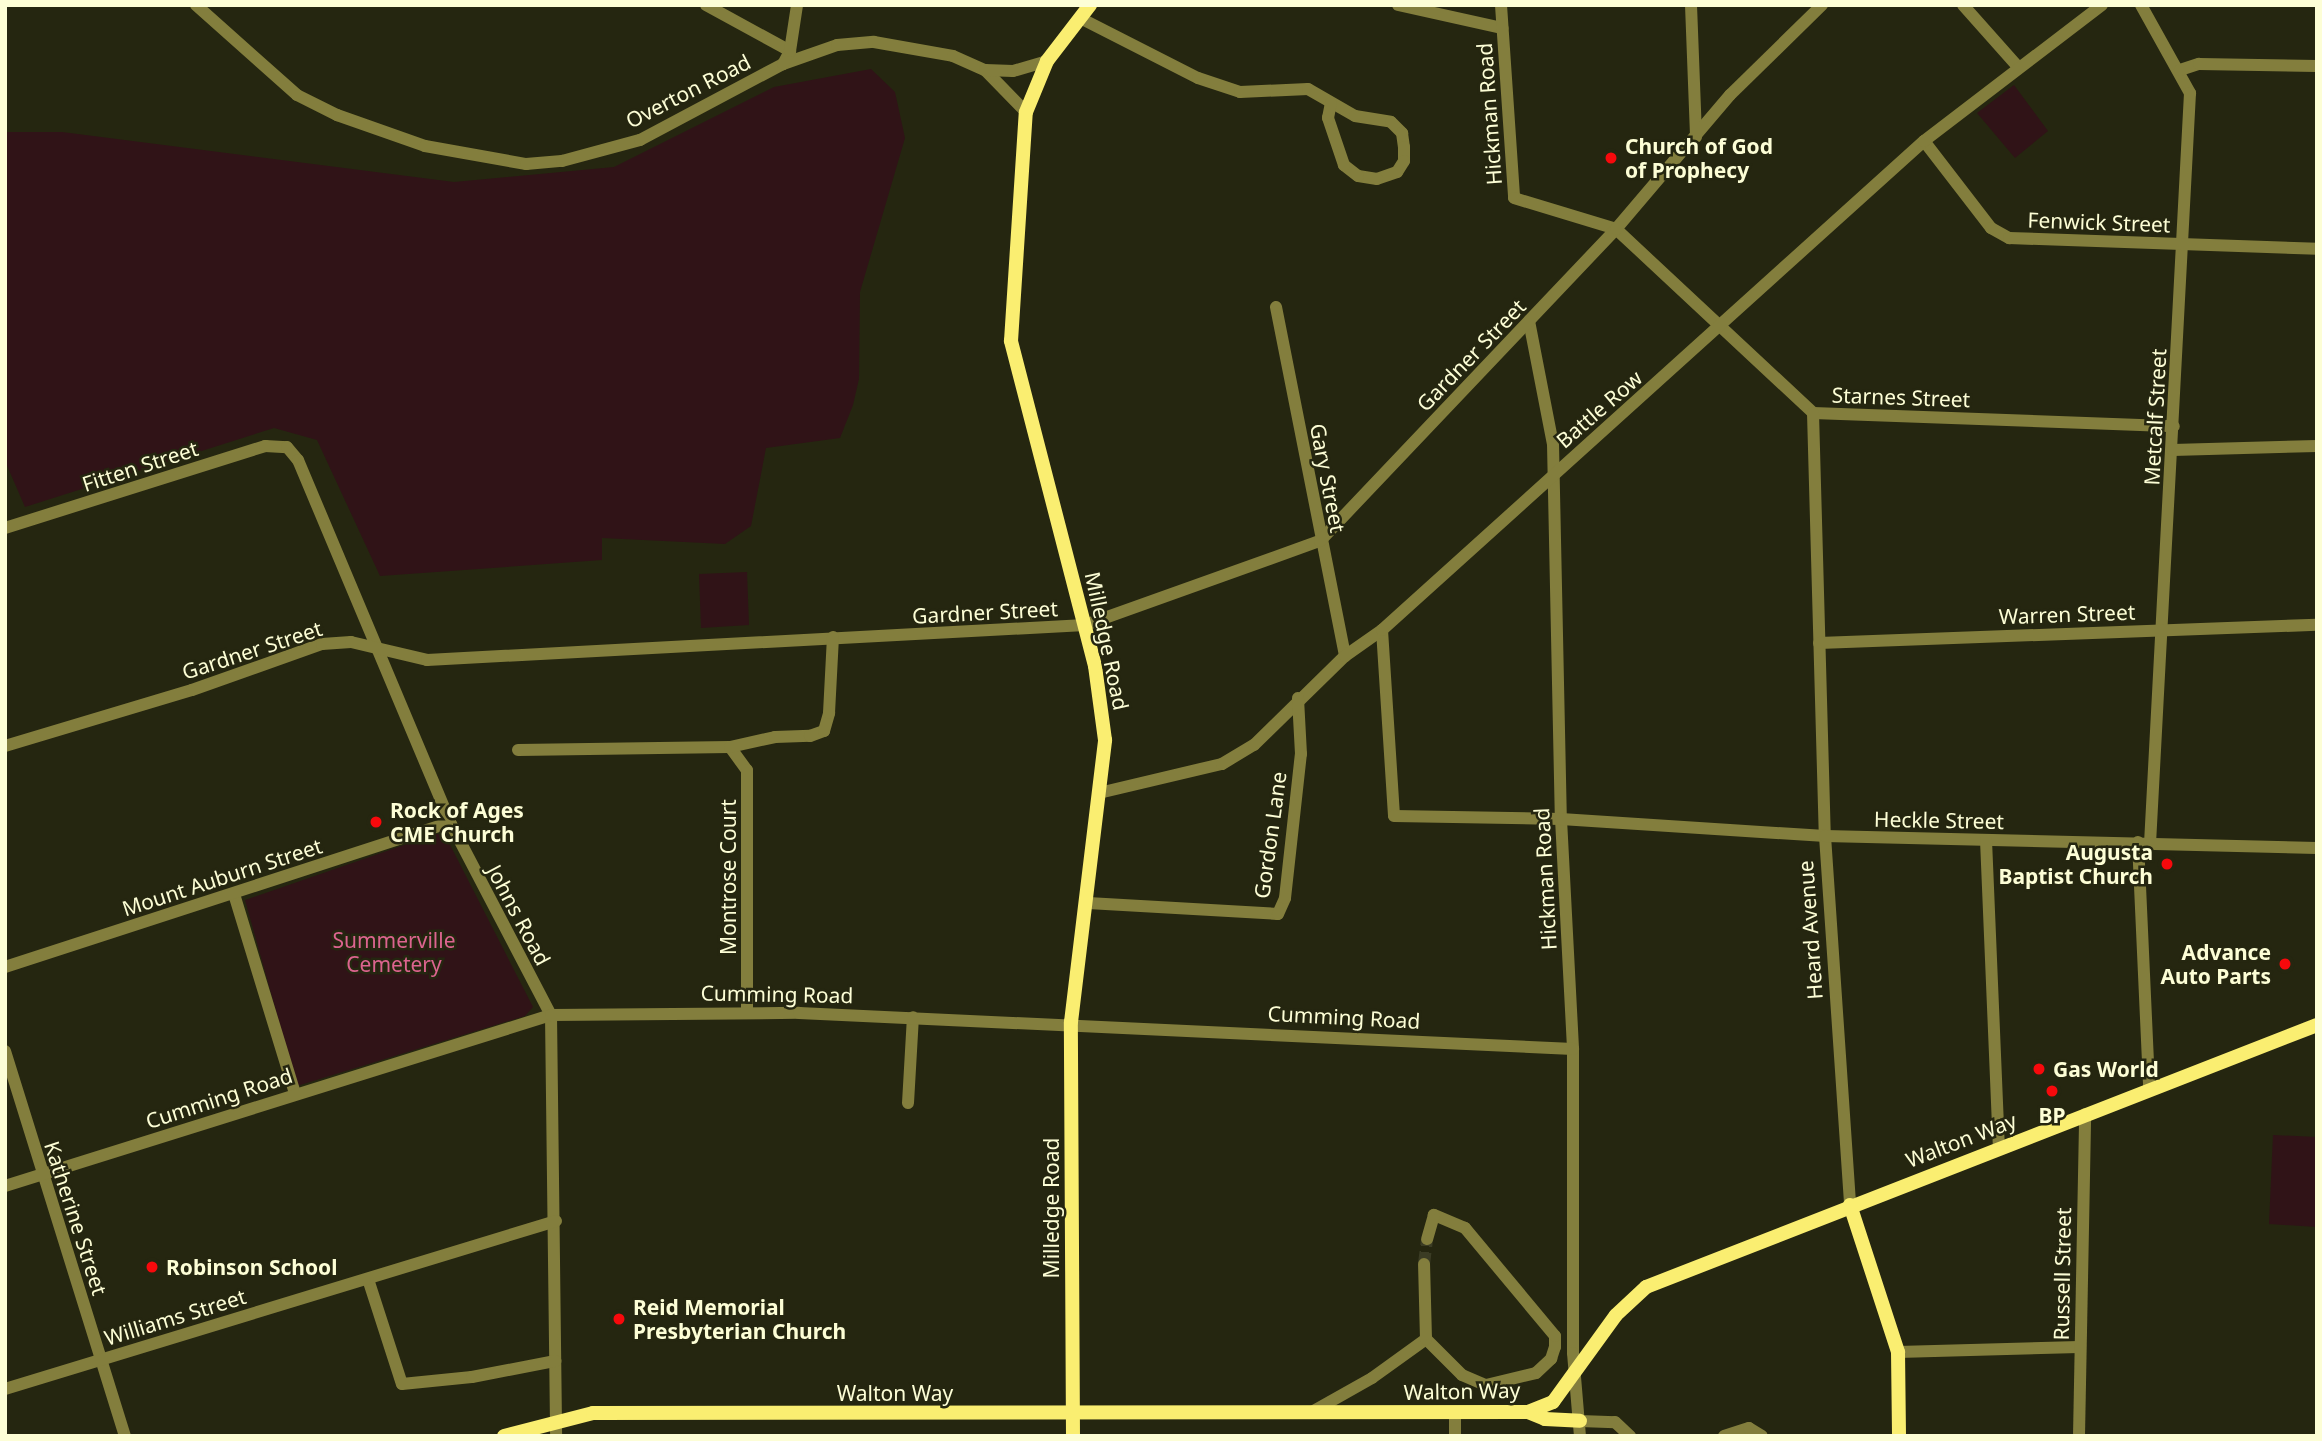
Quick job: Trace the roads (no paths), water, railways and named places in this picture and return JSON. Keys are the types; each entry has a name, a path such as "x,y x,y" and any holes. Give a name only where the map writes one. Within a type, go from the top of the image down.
{"main road":[{"name":"Milledge Road","path":"1073,1436 1071,1022 1088,903 1105,740 1101,695 1085,625 1011,341 1026,111 1047,61 1082,19 1090,5"},
{"name":"Walton Way","path":"504,1436 556,1420 593,1413 1528,1412 1553,1402 1616,1315 1646,1287 1850,1205 2317,1025"},
{"name":"Heard Avenue","path":"1850,1205 1898,1352 1899,1436"},
{"path":"1528,1412 1580,1428"}],"street":[{"name":"Overton Road","path":"196,5 297,95 337,115 425,146 526,164 574,158 640,140 783,64 837,46 874,41 953,56 985,70 1026,111"},
{"path":"706,5 789,51"},
{"path":"783,64 789,51 797,5"},
{"path":"1398,5 1502,27"},
{"name":"Hickman Road","path":"1501,5 1514,198 1616,229"},
{"path":"1691,5 1696,137"},
{"name":"Gardner Street","path":"5,746 192,690 323,644 375,646 427,660 1085,625 1320,541 1616,229 1730,95 1822,5"},
{"path":"1963,5 2018,67"},
{"name":"Battle Row","path":"1098,793 1222,764 1254,744 1298,698 1345,656 1382,630 1924,141 2102,5"},
{"name":"Metcalf Street","path":"2141,5 2180,70 2190,93 2165,629 2144,842 2150,1088"},
{"path":"1082,19 1198,78 1240,92 1308,89 1355,116 1391,122 1402,133 1404,161 1397,172 1377,179 1358,176 1344,165 1328,118 1331,103"},
{"name":"Overton Road","path":"985,70 1013,71 1047,61"},
{"path":"2180,70 2199,64 2317,66"},
{"name":"Fenwick Street","path":"1924,141 1991,228 2009,237 2317,249"},
{"name":"Starnes Street","path":"1616,229 1723,325 1813,413 2174,426"},
{"name":"Gary Street","path":"1276,307 1320,541 1345,656"},
{"name":"Hickman Road","path":"1530,321 1553,444 1551,477 1561,819 1573,1049 1573,1353 1580,1428"},
{"name":"Heard Avenue","path":"1813,413 1825,836 1850,1205"},
{"name":"Fitten Street","path":"5,528 265,446 287,447"},
{"path":"2173,450 2317,446"},
{"name":"Johns Road","path":"287,447 298,460 450,822 551,1015 556,1222 556,1436"},
{"name":"Warren Street","path":"1819,643 2317,625"},
{"path":"1382,630 1394,816 1561,819"},
{"path":"518,750 730,747 824,731 834,637"},
{"name":"Gordon Lane","path":"1088,903 1278,914 1285,898 1301,754 1298,698"},
{"name":"Montrose Court","path":"730,747 747,770 747,1011"},
{"name":"Heckle Street","path":"1561,819 1825,836 2317,848"},
{"name":"Mount Auburn Street","path":"5,967 450,822"},
{"path":"1986,840 1999,1147"},
{"path":"234,894 295,1094"},
{"name":"Cumming Road","path":"5,1186 551,1015 747,1011 1071,1022 1573,1049"},
{"path":"908,1103 913,1017"},
{"name":"Katherine Street","path":"5,1051 125,1436"},
{"name":"Russell Street","path":"2079,1436 2085,1114"},
{"path":"1424,1264 1426,1339 1462,1375 1486,1385 1536,1373 1551,1359 1555,1336 1465,1228 1434,1215 1428,1220 1427,1239"},
{"name":"Williams Street","path":"5,1389 556,1222"},
{"path":"368,1279 402,1384 472,1377 555,1361"},
{"path":"1310,1413 1372,1378 1426,1339"},
{"path":"1555,1347 1573,1353"},
{"path":"1898,1352 2079,1347"},
{"path":"1455,1414 1455,1436"},
{"path":"1580,1428 1615,1422 1630,1436"},
{"path":"1724,1436 1749,1428 1762,1436"}],"tunnel":[{"path":"1424,1264 1427,1239"}],"place":[{"name":"Church of God of Prophecy","path":"1611,158"},
{"name":"Rock of Ages CME Church","path":"376,822"},
{"name":"Augusta Baptist Church","path":"2167,864"},
{"name":"Advance Auto Parts","path":"2285,964"},
{"name":"Gas World","path":"2039,1069"},
{"name":"BP","path":"2052,1091"},
{"name":"Robinson School","path":"152,1267"},
{"name":"Reid Memorial Presbyterian Church","path":"619,1319"}],"park label":[{"name":"Summerville Cemetery","path":"394,952"}]}
